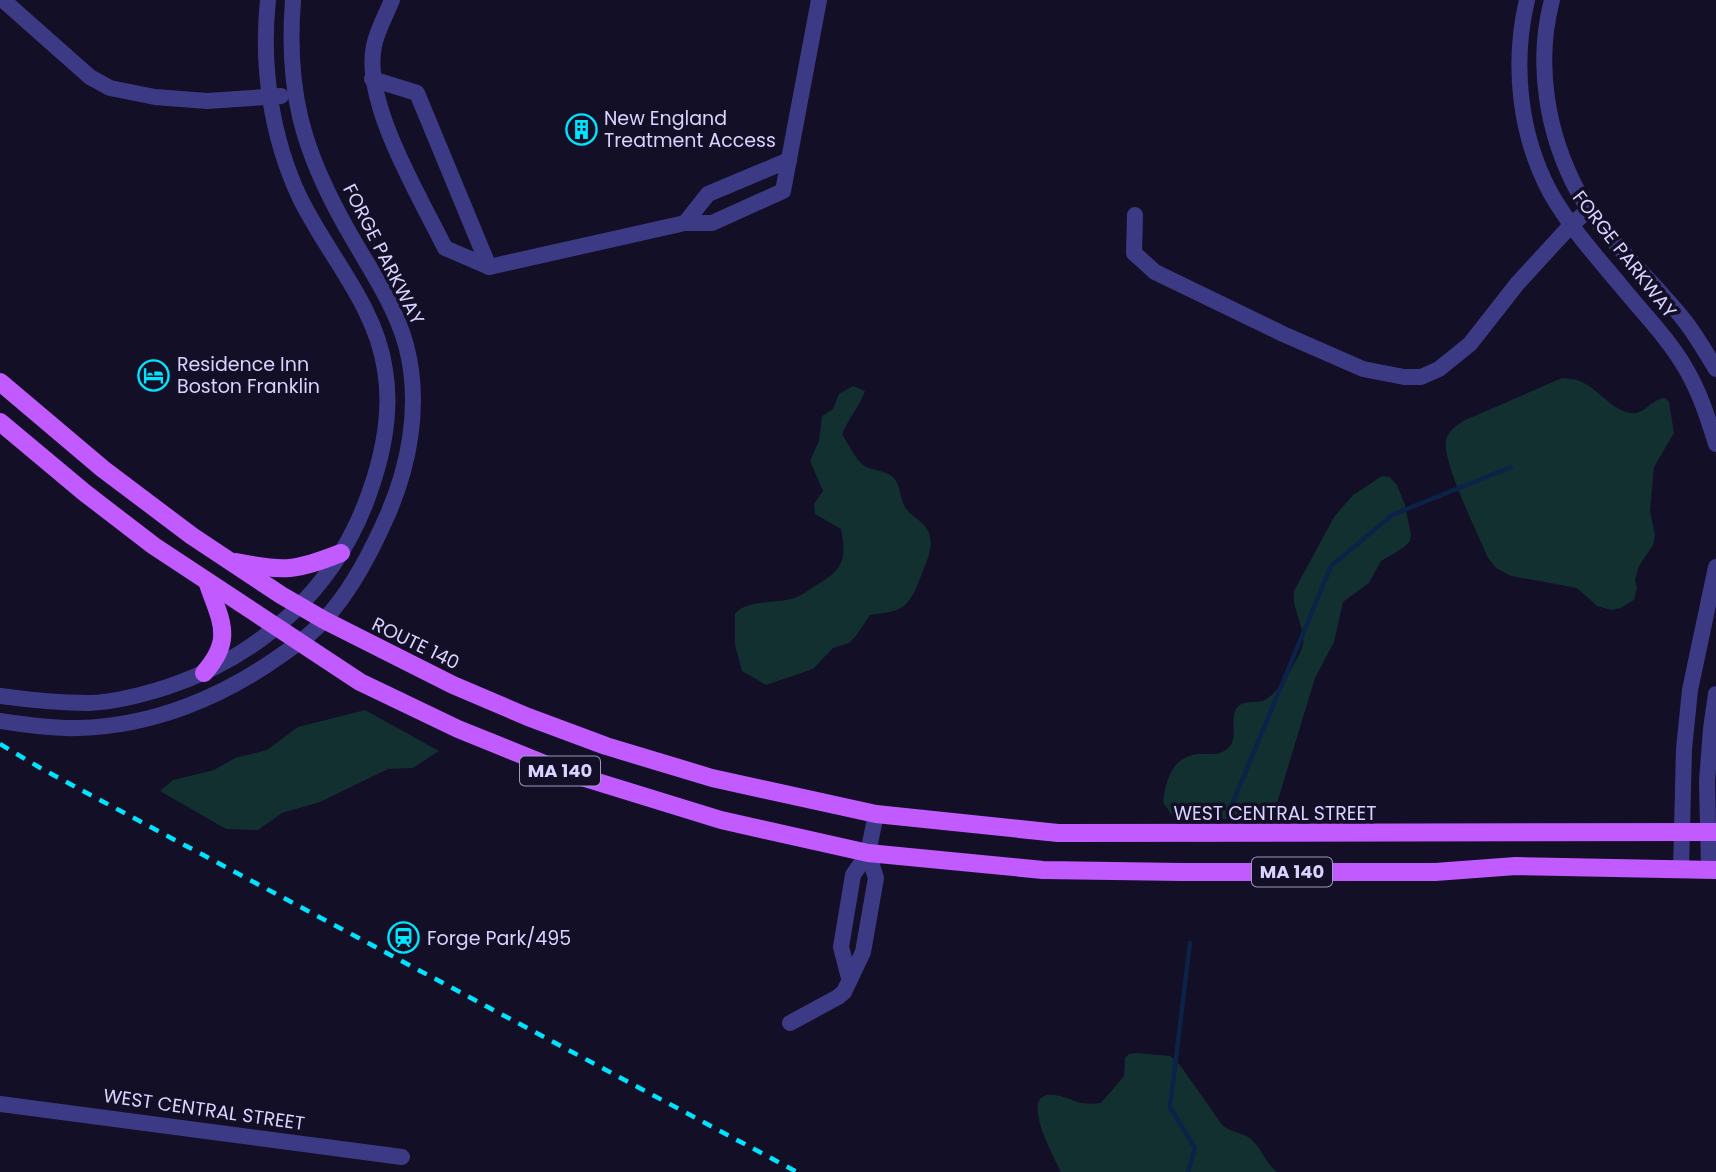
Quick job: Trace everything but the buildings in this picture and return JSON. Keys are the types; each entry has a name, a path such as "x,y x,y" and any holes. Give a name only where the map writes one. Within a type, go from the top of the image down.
{"main road":[{"name":"ROUTE 140","path":"0,382 103,469 225,559 324,620 475,695 606,746 712,778 876,814"},
{"name":"MA 140","path":"0,422 85,494 154,547 360,682 458,729 562,771 721,820 868,853 1043,870 1435,872 1516,866 1713,869"},
{"path":"225,559 267,568 293,569 341,553"},
{"path":"204,673 219,654 223,640 208,584"},
{"name":"WEST CENTRAL STREET","path":"876,814 1058,834 1713,832"}],"street":[{"path":"3,0 90,77 110,88 155,97 207,101 294,95"},
{"path":"0,696 34,701 90,703 118,700 145,694 204,673 242,652 276,628 300,606 324,580 365,505 381,452 387,397 386,370 369,317 299,195 281,146 270,97 264,32 268,0"},
{"name":"FORGE PARKWAY","path":"0,721 79,728 133,722 201,701 238,683 299,643 339,603 363,566 398,489 411,433 411,377 406,346 386,297 345,226 309,152 294,95 290,40 293,0"},
{"path":"392,0 374,46 372,79 383,119 445,248 489,267 685,223 712,223 783,191 819,0"},
{"name":"FORGE PARKWAY","path":"1527,0 1520,27 1518,56 1523,110 1530,142 1550,191 1572,224 1671,346 1699,393 1716,443"},
{"name":"FORGE PARKWAY","path":"1552,0 1544,61 1545,91 1556,142 1579,193 1590,209 1610,237 1685,321 1716,369"},
{"path":"372,79 417,93 489,267"},
{"path":"685,223 708,194 789,160"},
{"path":"1135,215 1134,253 1155,272 1363,369 1404,377 1421,377 1439,369 1470,344 1517,284 1572,224 1590,209"},
{"path":"1681,869 1684,749 1690,690 1716,567"},
{"path":"1713,869 1713,832 1707,781 1716,694"},
{"path":"849,978 841,947 853,875 868,853 876,814"},
{"path":"790,1023 844,992 863,952 876,878 868,853"},
{"name":"WEST CENTRAL STREET","path":"0,1104 402,1157"}],"green space":[{"path":"1562,378 1582,382 1619,409 1631,413 1640,412 1660,399 1665,398 1669,402 1674,433 1654,467 1650,511 1655,535 1653,545 1639,566 1634,600 1621,608 1611,610 1597,606 1577,588 1511,576 1496,568 1488,558 1462,499 1446,451 1450,432 1463,421"},
{"path":"853,386 865,391 842,434 863,465 886,473 896,480 907,510 928,532 931,546 929,553 915,591 906,604 896,610 870,615 849,643 833,648 813,669 766,685 742,671 735,645 735,614 752,605 798,597 832,575 841,563 841,529 815,514 814,504 823,491 810,461 819,441 822,416 833,409 839,394"},
{"path":"1382,476 1390,477 1397,485 1405,505 1410,541 1381,561 1369,583 1343,602 1334,642 1315,678 1277,803 1263,820 1216,819 1214,812 1205,808 1182,818 1171,814 1163,802 1168,779 1176,765 1188,756 1216,754 1227,749 1233,740 1236,709 1242,704 1265,700 1286,677 1303,641 1294,591 1334,517 1353,495"},
{"path":"365,710 439,751 413,768 388,769 320,802 282,813 258,830 226,829 160,791 173,780 214,770 235,758 267,750 298,727"},
{"path":"1129,1054 1170,1056 1180,1065 1223,1126 1250,1138 1277,1172 1061,1172 1041,1127 1038,1103 1043,1096 1054,1095 1080,1103 1101,1103 1124,1076 1125,1058"}],"waterway":[{"path":"1231,807 1331,566 1392,515 1511,467"},
{"path":"1188,1172 1195,1148 1170,1107 1190,943"}],"railway":[{"path":"0,744 42,769 797,1172"}],"place":[{"name":"New England Treatment Access","path":"581,129"},
{"name":"Residence Inn Boston Franklin","path":"154,375"},
{"name":"Forge Park/495","path":"404,938"}]}
